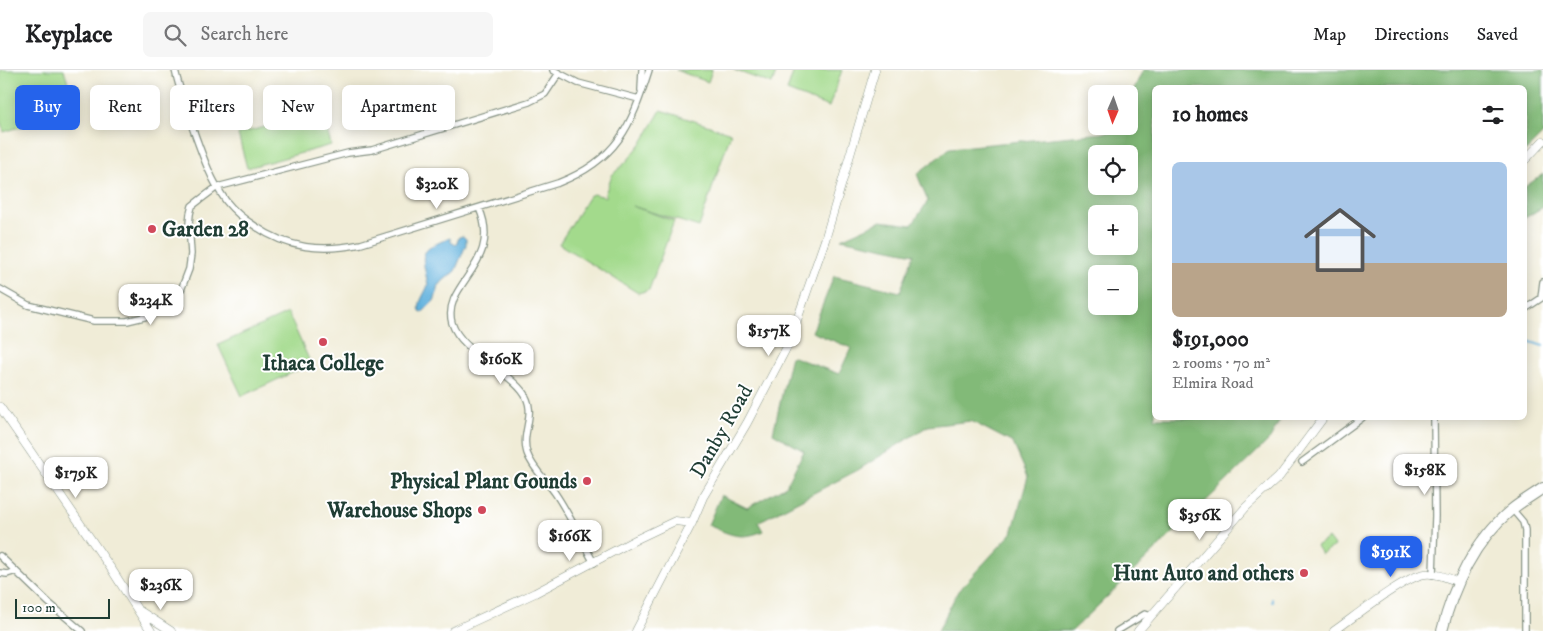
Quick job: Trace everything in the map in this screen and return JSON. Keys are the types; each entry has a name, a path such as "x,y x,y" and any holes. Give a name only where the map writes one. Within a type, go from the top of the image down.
{"highway":[{"path":"1442,631 1458,582 1465,567 1479,546 1497,523 1512,509 1543,488"}],"street":[{"path":"176,70 201,153 217,187 228,203 238,214 264,232 288,244 314,249 341,248 361,244 571,178 595,164 618,142 631,121 649,70"},
{"path":"552,70 578,83 639,99"},
{"path":"639,99 642,70"},
{"name":"Danby Road","path":"636,631 703,497 747,423 789,343 825,240 875,70"},
{"path":"0,289 28,305 94,321 127,321 148,316 171,303 181,290 189,269 191,254 188,224 192,206 217,187 348,153 372,150 529,102 544,94 559,73"},
{"path":"1527,159 1540,150 1543,141"},
{"path":"479,208 483,224 483,249 478,261 454,297 451,309 452,324 456,333 464,342 514,382 524,393 530,411 526,438 527,453 555,493 594,562"},
{"path":"1527,308 1542,298 1543,282"},
{"path":"0,407 151,631"},
{"path":"1138,631 1246,506 1271,486 1285,470 1322,420"},
{"path":"1302,462 1359,420"},
{"path":"1433,574 1436,516 1434,420"},
{"path":"1512,509 1523,522 1525,530 1525,631"},
{"path":"454,631 536,593 675,521 692,522"},
{"path":"0,556 82,631"},
{"path":"0,573 16,572"},
{"path":"1334,631 1411,578 1422,574 1433,574 1458,582"},
{"path":"138,610 171,631"},
{"path":"1117,631 1145,614 1151,616"}],"green space":[{"path":"0,70 64,70 69,85 15,85 15,128 4,132 0,120"},
{"path":"676,70 712,70 708,82"},
{"path":"734,70 777,70 772,84"},
{"path":"794,70 842,70 829,107 787,91"},
{"path":"1143,70 1543,70 1543,134 1527,150 1527,85 1152,85 1152,420 1280,420 1270,439 1072,631 938,631 958,591 1012,533 1028,477 1013,443 971,421 928,426 858,470 758,522 763,531 748,536 741,536 708,525 721,495 747,508 786,486 804,451 773,433 791,356 839,374 851,348 812,332 834,276 900,292 914,254 841,239 881,221 912,225 928,201 917,174 950,148 1088,134 1138,135 1138,85 1136,85"},
{"path":"661,110 731,133 699,227 632,206 674,221 649,290 638,293 559,244 589,196 593,194 606,197 605,194 612,175 628,160 643,141"},
{"path":"263,127 263,130 327,130 331,145 247,168 238,134"},
{"path":"1543,174 1543,207 1527,217 1527,186"},
{"path":"288,313 311,364 242,396 218,345"},
{"path":"1328,538 1334,546 1321,554 1316,546"}],"water":[{"path":"463,236 466,239 466,245 455,271 437,288 434,301 422,313 420,312 420,301 428,285 423,260 424,255 431,246 439,242 450,238 451,242 456,245 459,237"}],"waterway":[{"path":"1527,341 1543,346"}],"place":[{"name":"Garden 28","path":"152,229"},
{"name":"Ithaca College","path":"323,342"},
{"name":"Physical Plant Gounds","path":"587,481"},
{"name":"Warehouse Shops","path":"482,510"},
{"name":"Hunt Auto and others","path":"1304,573"}]}
